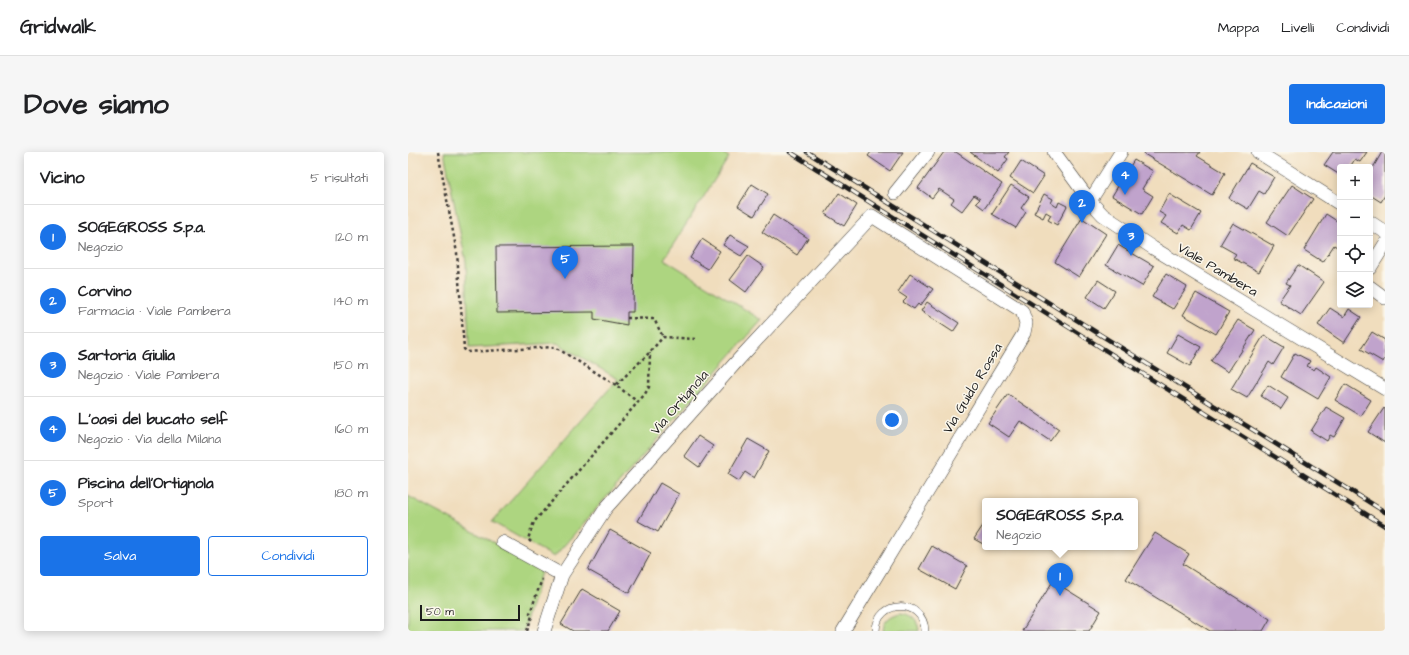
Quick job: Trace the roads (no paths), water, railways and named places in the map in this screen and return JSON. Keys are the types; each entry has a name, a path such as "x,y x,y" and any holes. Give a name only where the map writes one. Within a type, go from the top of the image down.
{"street":[{"path":"895,193 928,152"},
{"name":"Viale Pambera","path":"1054,152 1090,201 1103,215 1153,248 1385,390"},
{"path":"1090,201 1121,152"},
{"path":"1262,153 1337,202"},
{"name":"Via Ortignola","path":"544,631 562,575 606,508 738,359 872,216"},
{"name":"Via Guido Rossa","path":"843,631 1024,334 1026,323 1022,311 872,216"},
{"path":"1373,224 1385,232"},
{"path":"1373,263 1385,244"},
{"path":"1373,289 1385,298"},
{"path":"502,542 562,575"}],"lane":[{"path":"876,631 880,618 885,612 895,607 903,606 914,610 920,616 925,631"}],"railway":[{"path":"790,152 1385,526"},
{"path":"807,152 1385,512"}],"place":[{"name":"L'oasi del bucato self","path":"1125,195"},
{"name":"Corvino","path":"1082,223"},
{"name":"Sartoria Giulia","path":"1131,256"},
{"name":"Piscina dell'Ortignola","path":"565,279"},
{"name":"SOGEGROSS S.p.a.","path":"1060,596"}]}
